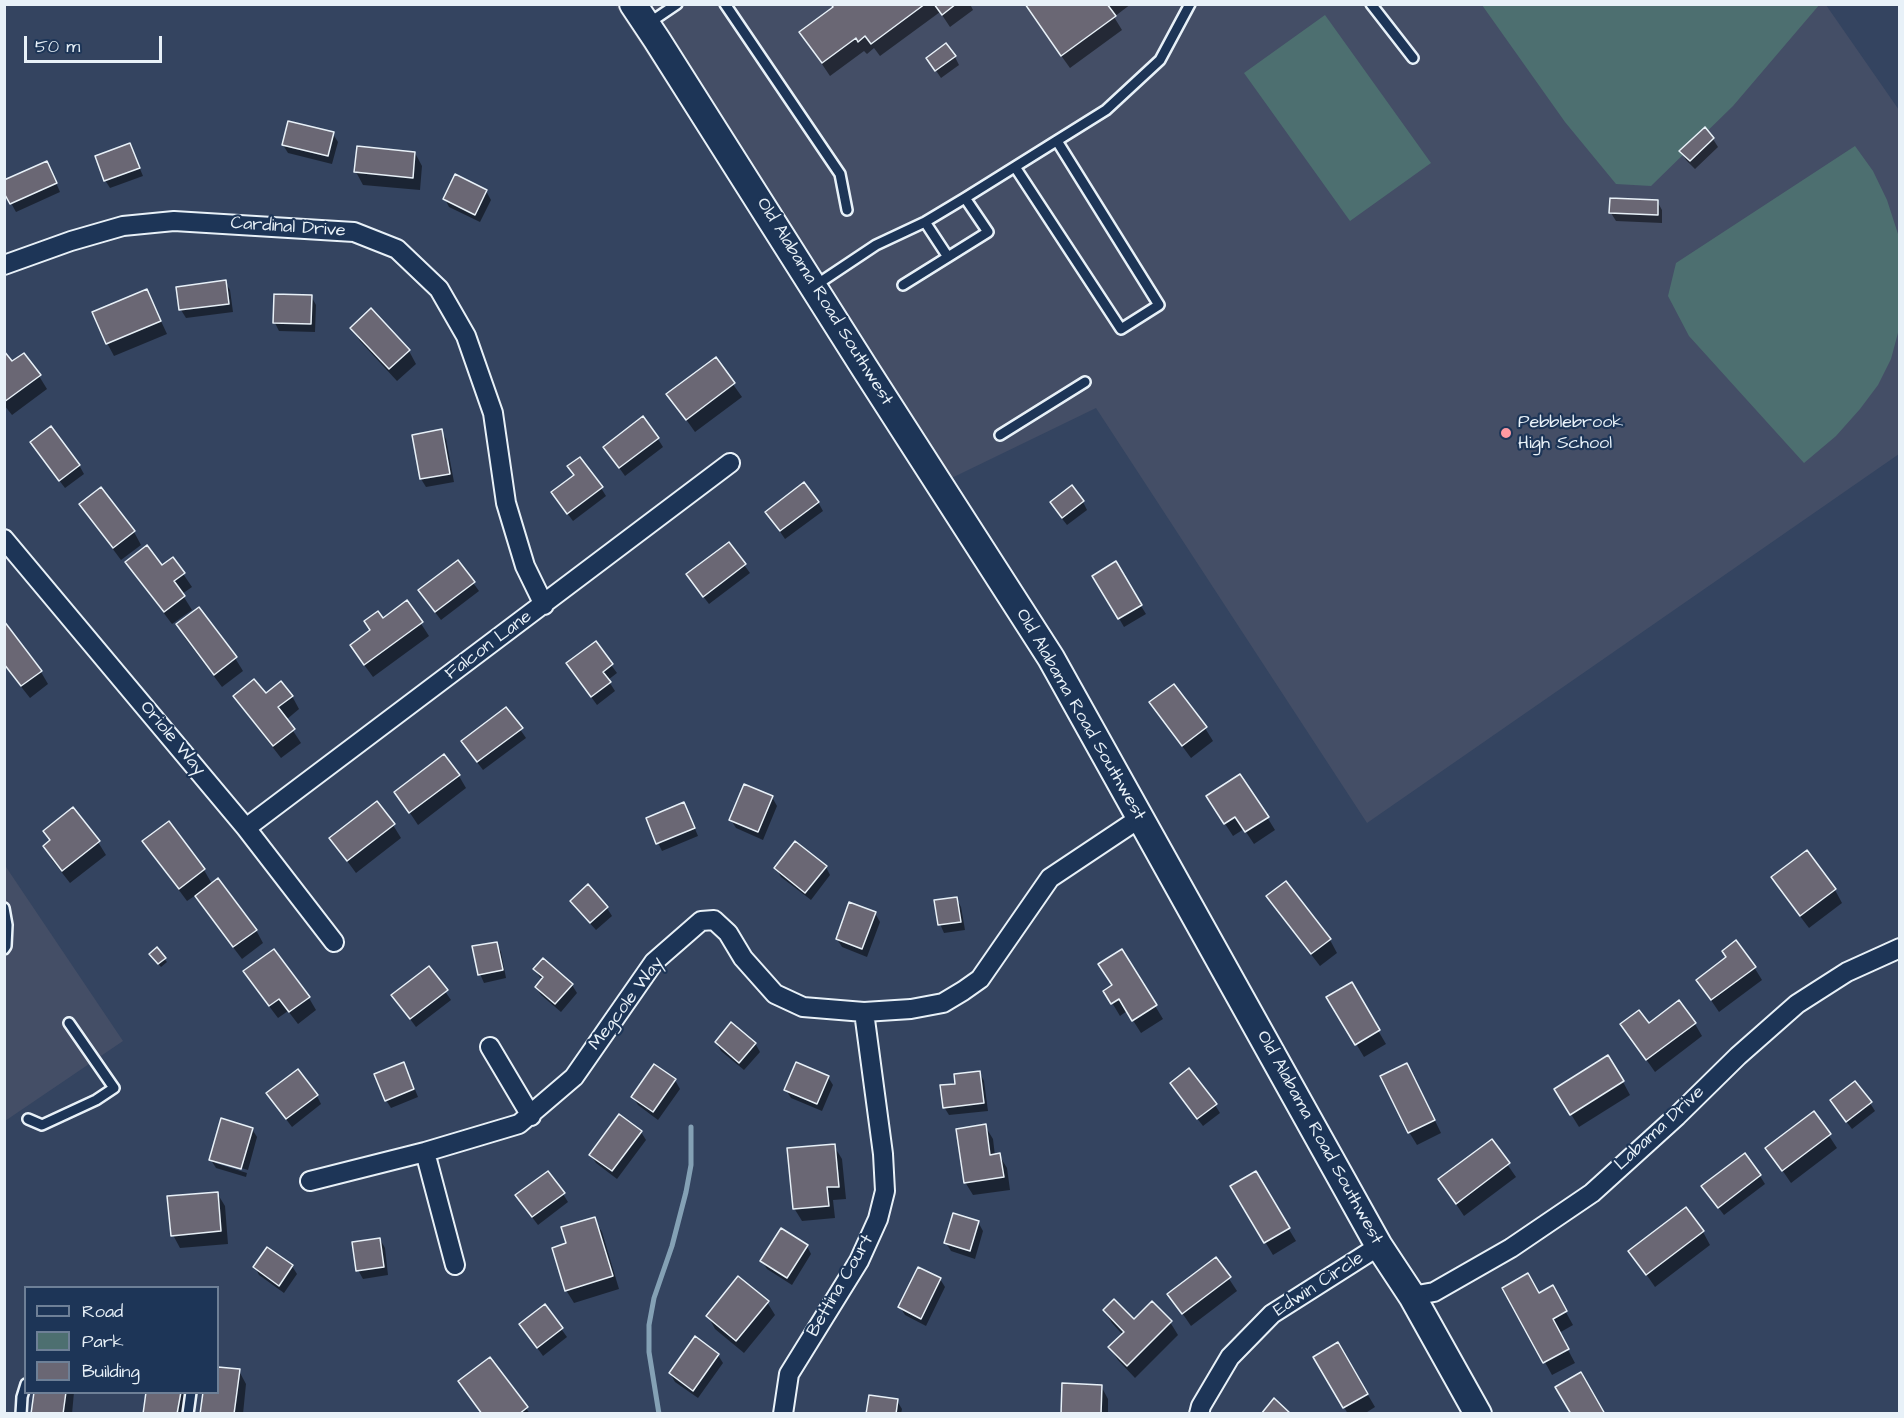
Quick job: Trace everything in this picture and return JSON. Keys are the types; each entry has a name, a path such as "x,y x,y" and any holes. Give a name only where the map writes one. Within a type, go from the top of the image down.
{"street":[{"name":"Old Alabama Road Southwest","path":"640,14 1052,658 1379,1246 1412,1296 1478,1413"},
{"name":"Cardinal Drive","path":"4,266 71,241 123,226 174,221 354,232 397,249 439,289 466,336 493,413 510,513 525,566 544,604"},
{"name":"Falcon Lane","path":"246,828 730,463"},
{"name":"Oriole Way","path":"4,539 246,828 334,942"},
{"name":"Megcole Way","path":"310,1181 425,1152 519,1124 574,1077 654,962 701,921 714,920 728,933 743,957 775,994 803,1007 864,1012 911,1009 943,1003 980,979 1050,878 1140,818"},
{"name":"Labama Drive","path":"1412,1296 1434,1292 1511,1248 1592,1193 1797,1004 1846,972 1899,948"},
{"name":"Bettina Court","path":"783,1413 789,1374 859,1261 878,1219 885,1191 883,1154 864,1012"},
{"path":"490,1047 531,1116"},
{"path":"425,1152 454,1265"},
{"name":"Edwin Circle","path":"1199,1413 1230,1357 1272,1314 1379,1246"}],"lane":[{"path":"640,14 677,4"},
{"path":"725,4 840,174 847,210"},
{"path":"814,286 876,245 925,222 1106,110 1160,60 1190,4"},
{"path":"1371,4 1413,58"},
{"path":"1015,167 1121,329 1159,305 1057,141"},
{"path":"903,285 987,232 965,198"},
{"path":"925,222 948,257"},
{"path":"1000,435 1085,382"},
{"path":"4,908 7,925 4,949"},
{"path":"28,1119 42,1125 83,1107 114,1088 69,1023"},
{"path":"21,1413 24,1394"},
{"path":"188,1413 191,1394"}],"shaded area":[{"name":"Pebblebrook High School","path":"615,5 1826,5 1899,110 1899,454 1367,823 1096,408 931,488"},
{"path":"4,864 123,1041 5,1121 4,1121"}],"green space":[{"path":"1820,4 1733,106 1651,186 1616,184 1565,122 1482,5"},
{"path":"1325,15 1431,163 1350,221 1244,73"},
{"path":"1855,146 1873,171 1887,200 1898,234 1900,248 1899,329 1891,359 1878,385 1836,436 1804,463 1689,336 1668,296 1676,263"}],"building":[{"path":"831,4 925,4 871,44 865,36 858,42 856,38 822,63 799,32 833,7"},
{"path":"934,4 956,4 942,15"},
{"path":"1025,4 1107,4 1116,16 1061,56"},
{"path":"946,43 956,56 935,71 926,58"},
{"path":"288,121 334,132 328,156 282,145"},
{"path":"1705,127 1714,138 1690,161 1679,151"},
{"path":"130,143 140,168 104,181 95,156"},
{"path":"357,146 415,152 413,178 354,172"},
{"path":"47,161 57,183 10,204 4,193 4,180"},
{"path":"455,174 487,190 475,215 443,199"},
{"path":"1610,198 1658,200 1658,215 1609,213"},
{"path":"226,280 229,304 179,310 176,287"},
{"path":"147,289 161,321 106,344 92,312"},
{"path":"274,294 312,295 311,324 273,323"},
{"path":"371,308 410,350 389,369 350,328"},
{"path":"4,351 12,361 24,353 41,375 4,402"},
{"path":"716,357 735,383 686,420 666,394"},
{"path":"643,416 659,438 619,468 603,447"},
{"path":"51,426 80,465 59,481 30,442"},
{"path":"442,429 450,474 420,479 412,435"},
{"path":"580,457 603,487 567,514 551,492 574,475 567,466"},
{"path":"804,482 819,502 780,531 765,512"},
{"path":"1072,485 1084,501 1062,518 1050,502"},
{"path":"101,487 135,531 113,548 79,504"},
{"path":"729,542 746,564 703,597 686,574"},
{"path":"147,545 162,565 173,557 185,573 174,581 185,596 164,612 125,562"},
{"path":"458,560 475,582 435,612 418,590"},
{"path":"1116,561 1142,605 1118,619 1092,576"},
{"path":"407,600 423,622 364,665 350,645 370,630 364,621 378,611 383,618"},
{"path":"199,607 237,657 214,675 176,624"},
{"path":"4,621 42,671 21,686 4,664"},
{"path":"596,641 613,664 603,672 611,682 591,697 566,663"},
{"path":"254,679 266,693 281,681 293,696 278,707 295,729 273,746 233,696"},
{"path":"1174,684 1207,727 1182,746 1149,702"},
{"path":"506,707 523,728 477,762 461,741"},
{"path":"444,754 460,775 409,813 394,792"},
{"path":"1240,774 1269,817 1245,832 1235,817 1224,824 1206,796"},
{"path":"744,784 773,796 758,832 729,820"},
{"path":"377,801 395,824 347,861 329,838"},
{"path":"684,802 695,828 656,844 646,818"},
{"path":"73,807 100,841 62,871 43,846 50,840 43,831"},
{"path":"169,821 205,869 179,889 142,841"},
{"path":"795,841 827,866 805,893 774,868"},
{"path":"1807,850 1836,889 1800,916 1771,877"},
{"path":"218,878 257,930 233,947 195,896"},
{"path":"1286,881 1331,939 1311,954 1266,896"},
{"path":"588,884 608,907 590,923 570,901"},
{"path":"957,897 961,922 938,925 934,900"},
{"path":"849,902 876,912 862,949 836,939"},
{"path":"1736,940 1756,967 1711,1000 1696,980 1726,957 1722,951"},
{"path":"497,942 503,970 478,975 472,946"},
{"path":"157,947 166,958 158,964 149,954"},
{"path":"274,949 310,997 289,1012 279,999 269,1006 243,971"},
{"path":"1122,949 1157,1005 1132,1021 1119,999 1111,1004 1103,991 1112,985 1098,964"},
{"path":"543,958 573,984 555,1004 535,987 543,977 533,969"},
{"path":"429,966 448,990 410,1019 391,995"},
{"path":"1352,982 1380,1030 1355,1045 1326,997"},
{"path":"1679,1000 1696,1023 1646,1060 1620,1024 1639,1010 1649,1023"},
{"path":"731,1022 756,1043 739,1063 715,1042"},
{"path":"1608,1055 1624,1081 1570,1115 1554,1089"},
{"path":"404,1062 414,1089 385,1101 374,1074"},
{"path":"796,1062 829,1076 817,1104 784,1090"},
{"path":"1407,1063 1435,1120 1408,1133 1380,1076"},
{"path":"654,1064 676,1079 653,1112 631,1097"},
{"path":"1189,1068 1217,1104 1197,1119 1170,1083"},
{"path":"298,1069 318,1095 286,1119 266,1093"},
{"path":"980,1071 984,1103 943,1108 940,1085 955,1084 954,1074"},
{"path":"1855,1081 1872,1102 1846,1122 1830,1100"},
{"path":"1814,1111 1831,1134 1782,1171 1765,1148"},
{"path":"619,1114 642,1131 612,1171 589,1155"},
{"path":"221,1118 253,1128 241,1169 209,1160"},
{"path":"986,1124 990,1155 1000,1153 1004,1177 964,1183 956,1129"},
{"path":"1492,1139 1510,1163 1456,1204 1438,1179"},
{"path":"835,1144 839,1187 827,1187 829,1206 793,1209 787,1148"},
{"path":"1745,1153 1761,1175 1718,1208 1701,1186"},
{"path":"548,1171 565,1193 532,1217 515,1195"},
{"path":"1256,1171 1290,1228 1264,1243 1230,1186"},
{"path":"218,1192 221,1231 171,1236 167,1196"},
{"path":"1686,1207 1704,1231 1646,1275 1628,1251"},
{"path":"953,1213 979,1221 970,1251 944,1243"},
{"path":"595,1217 613,1276 565,1291 552,1248 566,1243 561,1227"},
{"path":"781,1228 808,1245 787,1278 760,1261"},
{"path":"380,1238 384,1267 356,1271 352,1242"},
{"path":"267,1247 293,1265 279,1286 253,1267"},
{"path":"1216,1257 1231,1277 1182,1314 1167,1294"},
{"path":"918,1267 941,1278 921,1319 898,1307"},
{"path":"1528,1273 1539,1293 1553,1285 1567,1311 1553,1319 1569,1349 1543,1363 1502,1288"},
{"path":"738,1276 769,1301 736,1341 706,1316"},
{"path":"1114,1299 1134,1319 1152,1301 1172,1321 1127,1366 1108,1347 1124,1332 1103,1310"},
{"path":"545,1304 563,1328 537,1348 519,1324"},
{"path":"695,1336 719,1354 693,1391 669,1373"},
{"path":"1338,1342 1368,1394 1343,1408 1313,1357"},
{"path":"490,1357 528,1407 519,1414 482,1414 458,1381"},
{"path":"219,1367 240,1369 234,1414 200,1414 203,1394 219,1394"},
{"path":"1581,1372 1605,1414 1571,1414 1555,1387"},
{"path":"1062,1383 1102,1385 1101,1414 1061,1414"},
{"path":"34,1394 66,1394 63,1414 31,1414"},
{"path":"146,1394 181,1394 177,1414 143,1414"},
{"path":"869,1395 898,1399 896,1414 866,1414"},
{"path":"1274,1398 1291,1414 1261,1414"}],"waterway":[{"path":"659,1414 649,1352 649,1325 654,1298 672,1246 686,1192 691,1165 691,1127"}],"place":[{"name":"Pebblebrook High School","path":"1506,433"}]}
